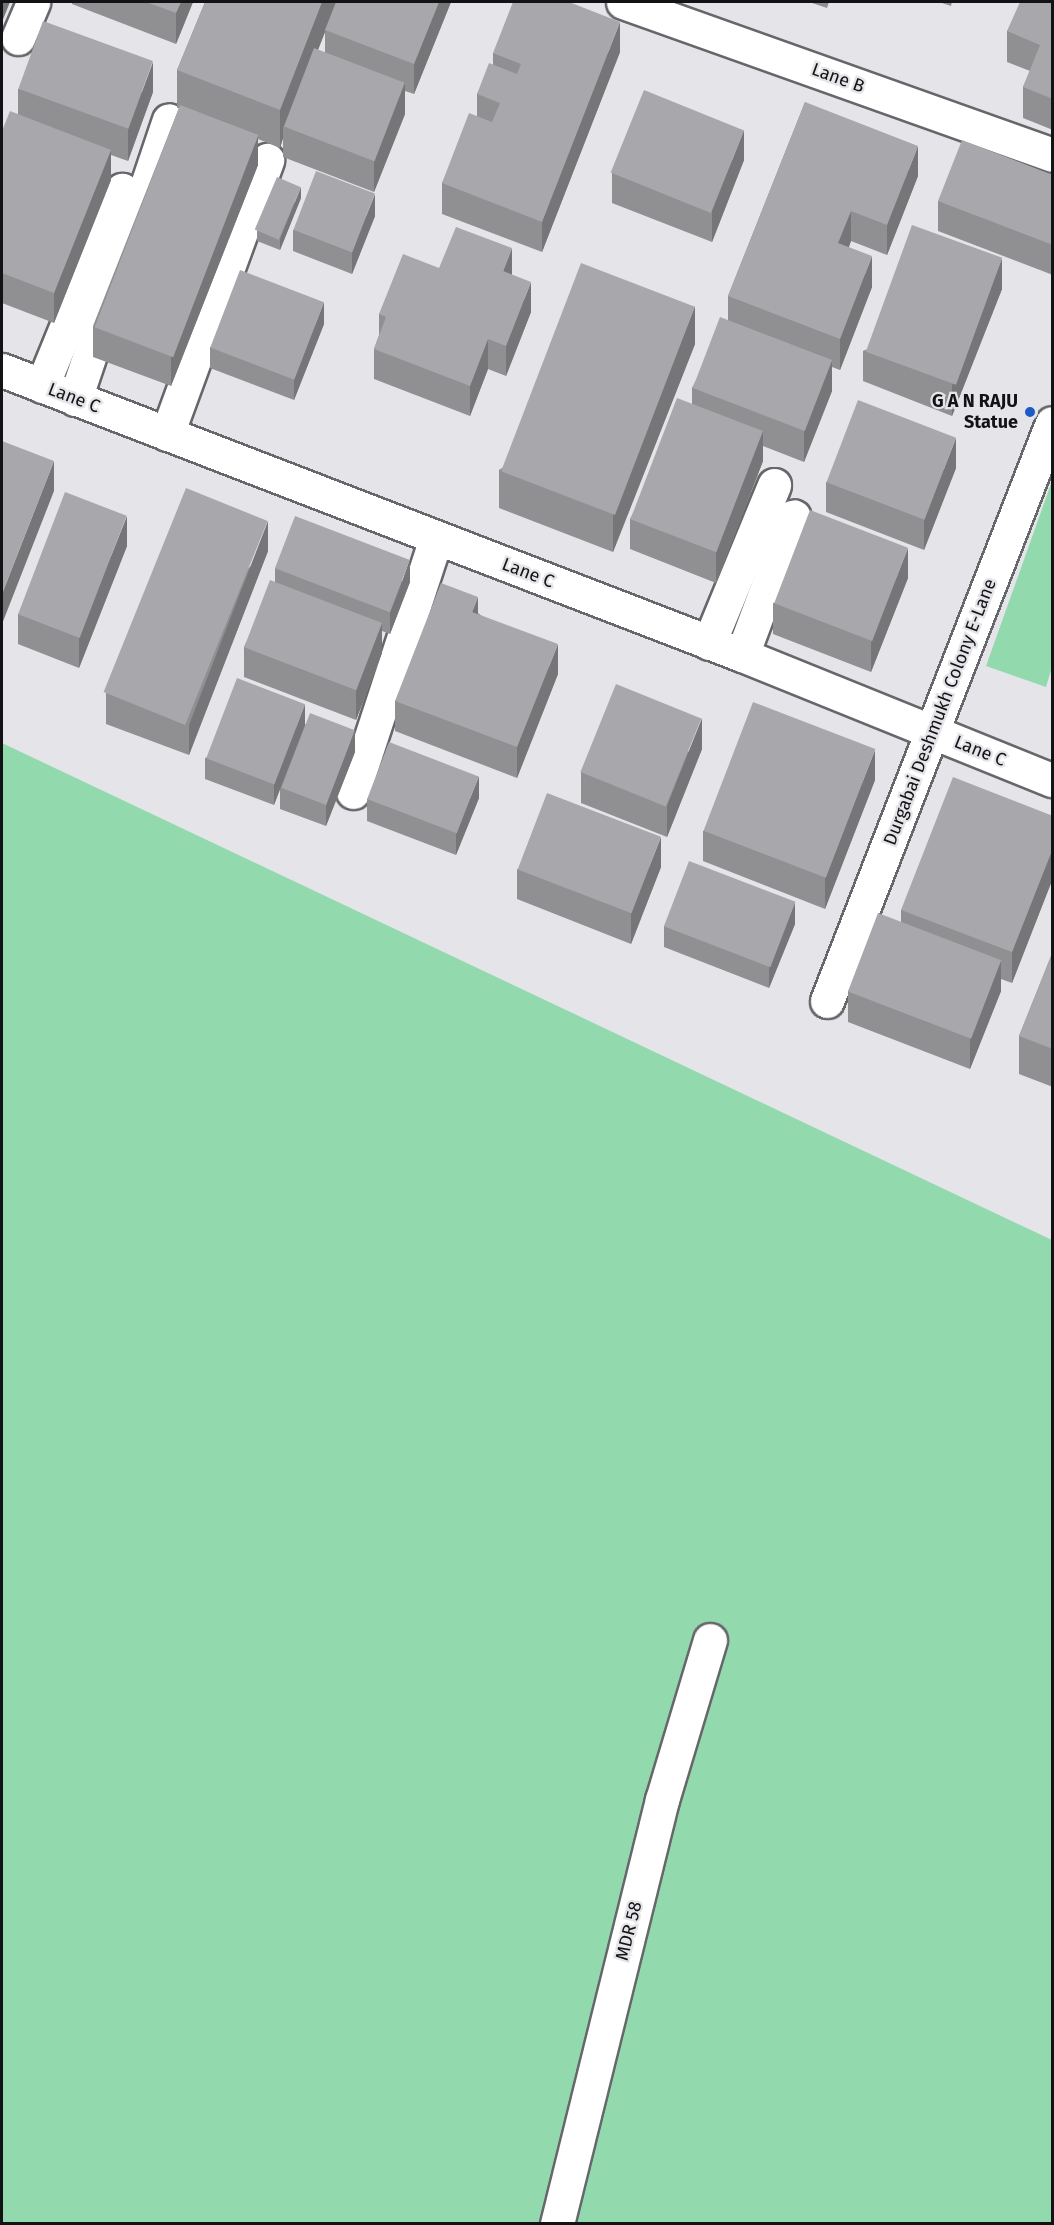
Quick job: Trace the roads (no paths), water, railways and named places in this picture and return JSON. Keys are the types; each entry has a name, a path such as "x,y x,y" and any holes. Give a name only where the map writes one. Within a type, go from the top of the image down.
{"street":[{"path":"18,38 33,2"},
{"name":"Lane B","path":"623,2 675,10 1053,154"},
{"path":"75,399 169,120"},
{"path":"167,434 267,160"},
{"path":"42,386 122,190"},
{"name":"Lane C","path":"2,370 709,643 1053,780"},
{"name":"Durgabai Deshmukh Colony E-Lane","path":"827,1001 1053,423"},
{"path":"709,643 774,485"},
{"path":"742,656 794,516"},
{"path":"352,792 436,538"},
{"name":"MDR 58","path":"557,2223 662,1800 710,1640"}],"place":[{"name":"G A N RAJU Statue","path":"1030,412"}]}
